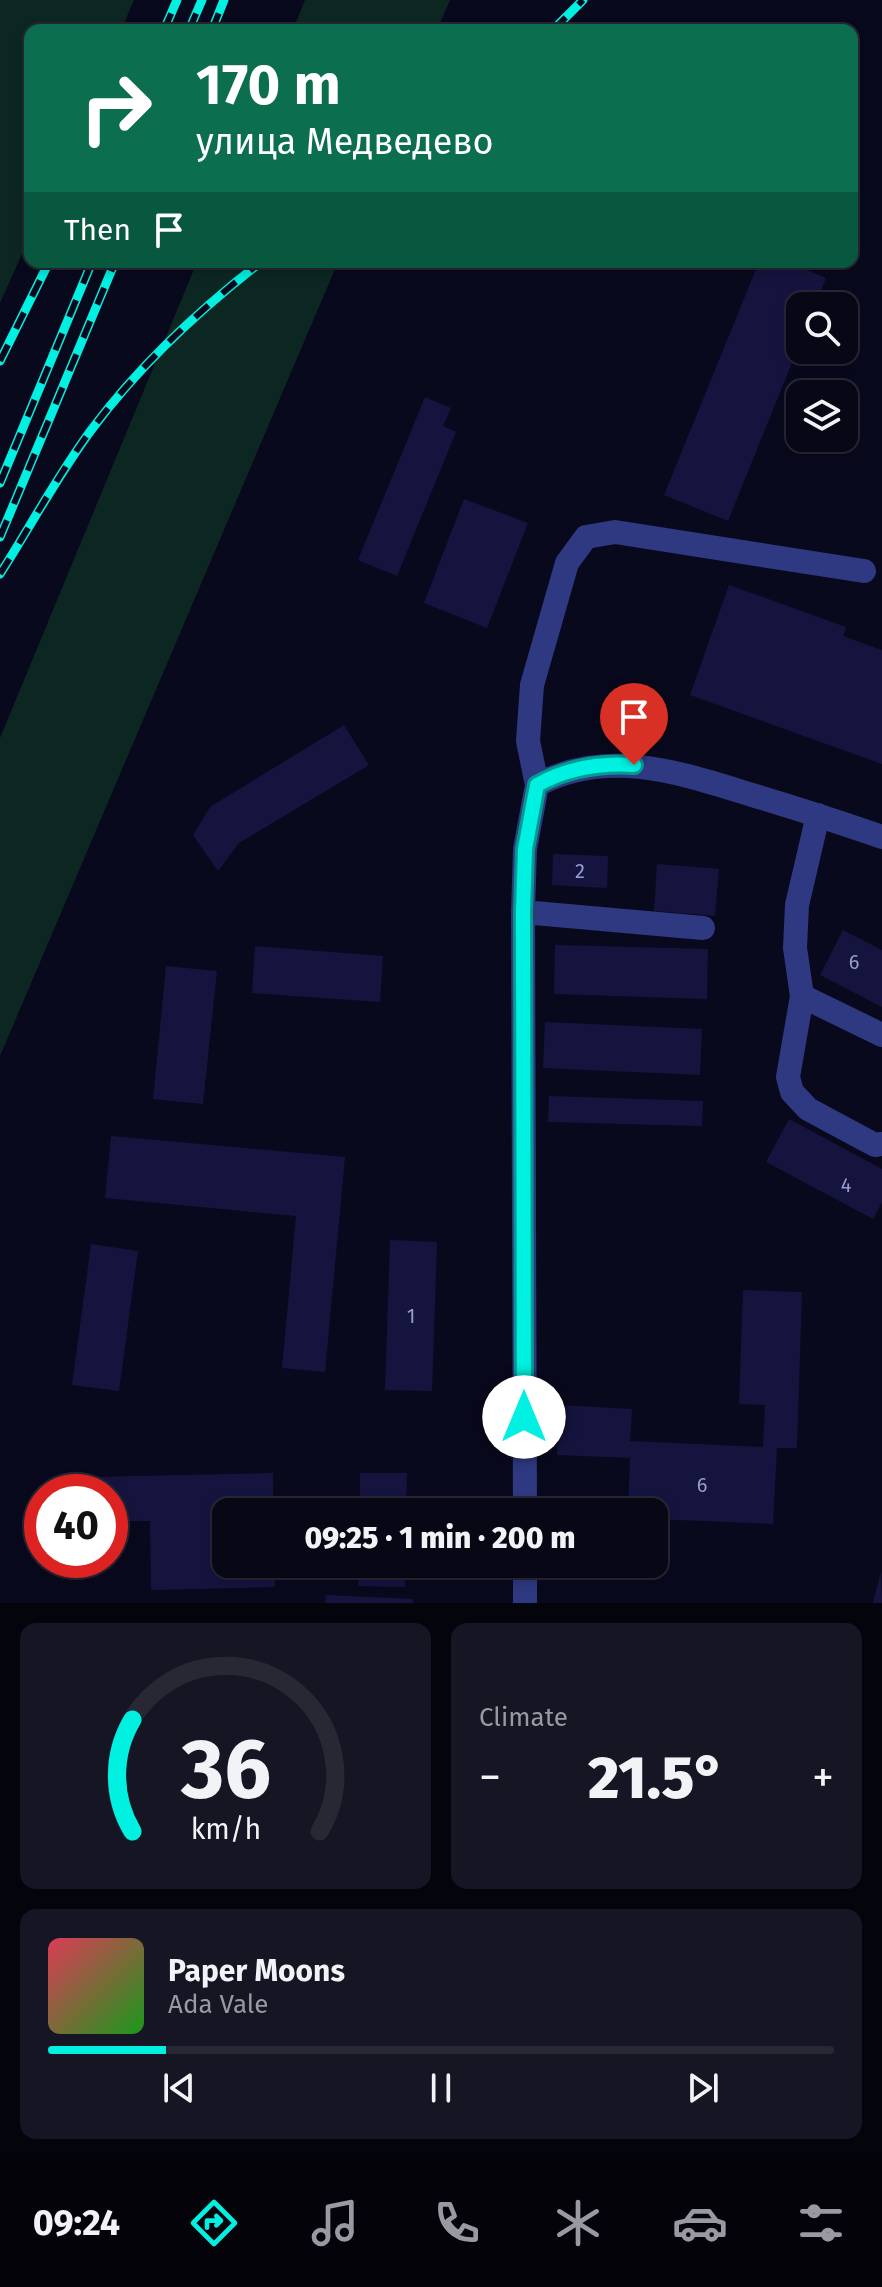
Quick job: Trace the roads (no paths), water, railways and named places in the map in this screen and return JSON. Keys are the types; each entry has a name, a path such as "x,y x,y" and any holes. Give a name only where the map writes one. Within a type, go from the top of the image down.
{"street":[{"path":"525,1498 523,912 525,849 537,785 528,741 532,685 567,563 586,537 615,532 864,571"},
{"path":"537,785 555,775 587,767 617,764 650,766 685,774 882,837"},
{"path":"818,815 797,905 795,948 802,996 788,1077 792,1092 808,1109 875,1145 882,1144"},
{"path":"523,912 703,928"},
{"path":"802,996 882,1035"},
{"path":"525,1578 525,1603"}],"railway":[{"path":"167,24 177,0"},
{"path":"192,24 202,0"},
{"path":"214,24 224,0"},
{"path":"559,24 583,0"},
{"path":"0,361 46,268"},
{"path":"0,483 90,268"},
{"path":"0,537 112,268"},
{"path":"0,574 68,464 110,406 171,340 254,268"}]}
